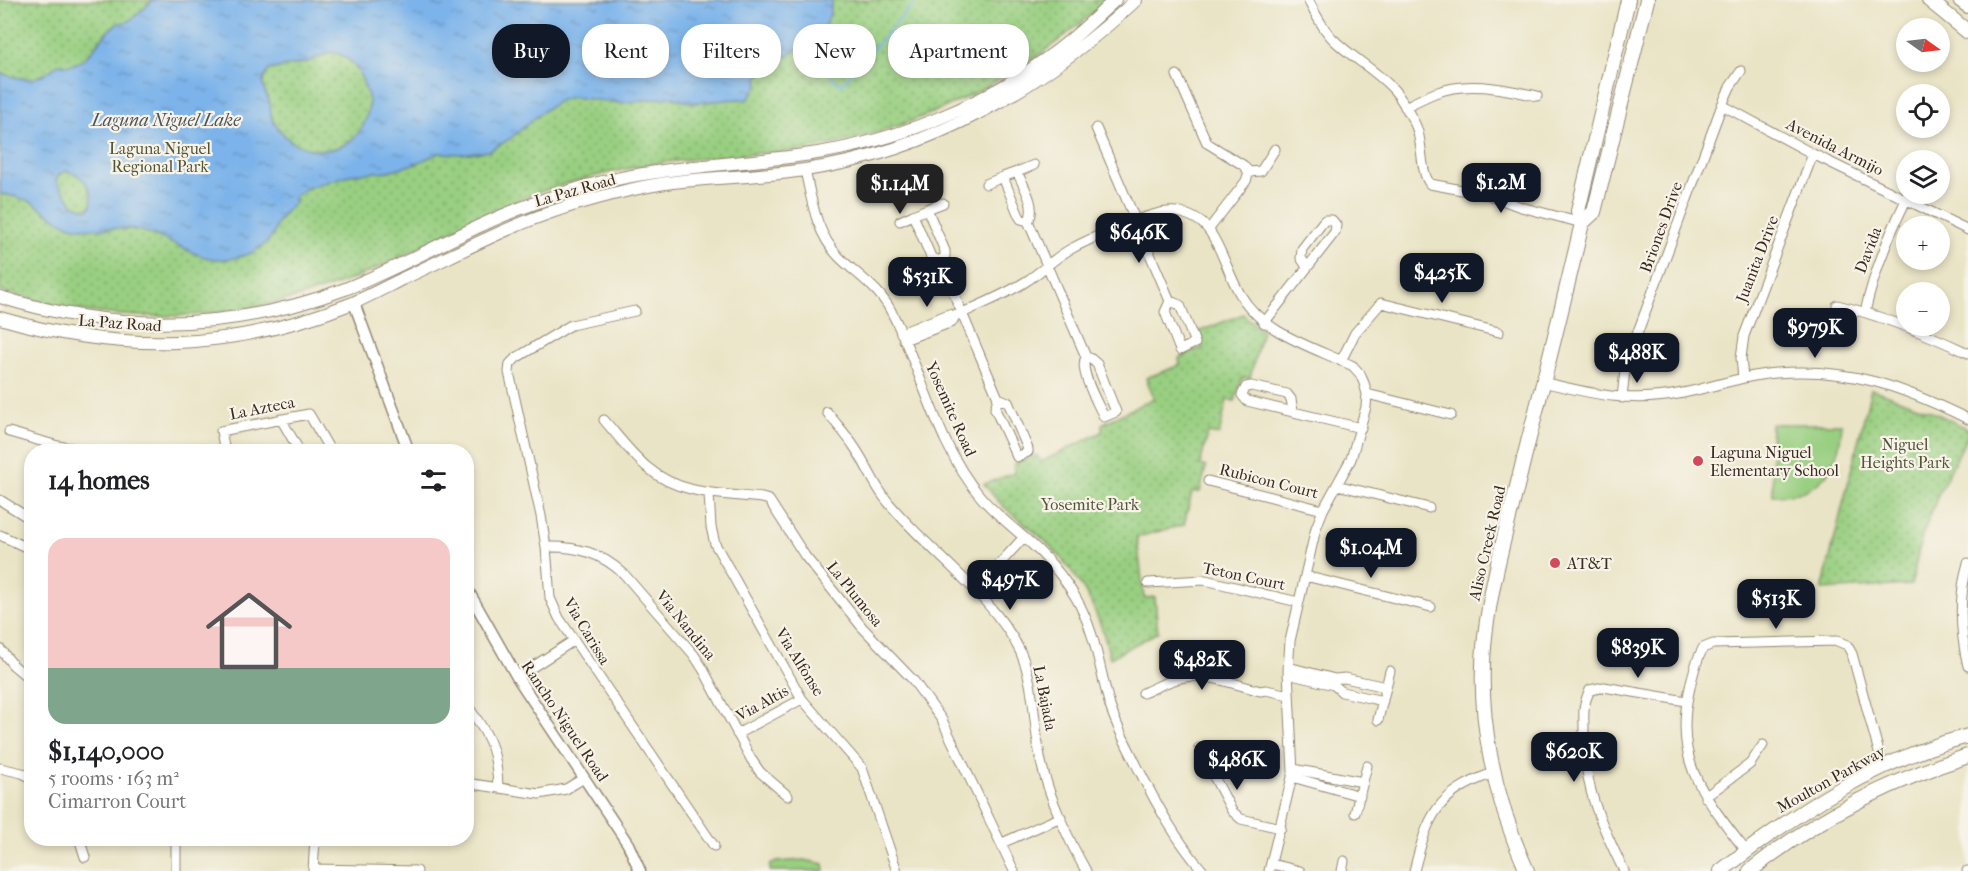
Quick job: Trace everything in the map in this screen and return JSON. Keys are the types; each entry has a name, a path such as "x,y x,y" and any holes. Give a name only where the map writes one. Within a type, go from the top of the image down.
{"main road":[{"name":"La Paz Road","path":"0,297 48,312 130,323 191,323 284,308 345,289 508,213 588,186 644,174 814,154 885,137 918,126 969,105 1022,75 1068,43 1115,0"},
{"name":"La Paz Road","path":"0,318 58,334 151,344 221,339 296,322 354,303 503,231 587,201 681,181 805,170 883,152 957,124 985,111 1068,59 1093,40 1136,0"},
{"name":"Aliso Creek Road","path":"1527,871 1509,826 1493,773 1484,706 1485,638 1496,569 1582,224 1578,211 1628,0"},
{"path":"1929,0 1968,32"},
{"path":"1938,0 1943,1 1968,20"},
{"path":"1960,0 1968,6"},
{"name":"Aliso Creek Road","path":"1582,224 1594,213 1642,1"},
{"path":"730,163 738,168 796,165 805,170 812,162 879,146 885,137"},
{"path":"284,308 291,312 333,301 354,303 355,297 366,288 430,258 440,251 441,246"},
{"name":"Moulton Parkway","path":"1721,871 1817,802 1883,767 1968,736"},
{"path":"1933,767 1938,757 1968,746"},
{"name":"Moulton Parkway","path":"1750,871 1787,843 1885,786 1968,756"}],"street":[{"path":"1308,0 1332,38 1394,90 1416,125 1422,148 1424,173 1430,184 1489,195 1521,207 1582,224"},
{"name":"Briones Drive","path":"1622,398 1624,370 1633,345 1722,105 1741,71"},
{"path":"1177,75 1207,143 1243,165 1249,172"},
{"path":"1405,107 1437,92 1461,87 1494,87 1537,96"},
{"name":"Avenida Armijo","path":"1722,105 1896,195"},
{"path":"1096,128 1170,301 1180,305 1195,343 1180,351 1165,312 1170,301"},
{"path":"1249,172 1261,171 1275,149"},
{"name":"Juanita Drive","path":"1743,378 1741,358 1744,336 1813,154"},
{"path":"986,184 1034,165"},
{"name":"Yosemite Road","path":"805,170 813,211 824,236 840,258 867,280 884,299 948,446 963,473 980,497 1049,562 1076,598 1098,650 1110,706 1120,731 1172,831 1203,871"},
{"path":"1017,172 1032,208 1028,221"},
{"path":"1209,229 1246,181 1249,172"},
{"path":"1003,177 1018,216 1028,221"},
{"path":"900,221 943,203"},
{"name":"Davida","path":"1865,312 1871,282 1887,239 1904,204"},
{"name":"Avenida Armijo","path":"1914,204 1968,230"},
{"path":"927,209 945,251 945,256 940,261"},
{"path":"902,337 949,314 959,314 1024,282 1068,251 1136,221 1166,212 1178,212 1194,218 1209,229 1239,293 1264,323 1353,366 1360,374 1367,394 1361,428 1351,459 1323,510 1290,641 1288,671 1293,773 1270,868 1309,870"},
{"path":"913,215 931,257 940,261 959,314 998,398 995,409 1017,457 1028,452 1028,449 1008,402 998,398"},
{"path":"1264,323 1335,232 1336,225 1332,220 1323,222 1302,249 1301,258 1307,267"},
{"path":"1028,221 1086,357 1097,364 1116,412 1104,417 1083,370 1083,361 1086,357"},
{"path":"354,303 406,444"},
{"path":"1341,361 1355,333 1381,303 1499,332"},
{"path":"1837,305 1865,312 1925,333 1968,353"},
{"name":"Via Carissa","path":"634,310 571,325 516,358 510,364 509,372 546,547 550,598 573,641 714,846"},
{"path":"1543,382 1606,397 1652,398 1682,394 1743,378 1776,373 1851,376 1893,386 1968,418"},
{"path":"1293,411 1292,399 1287,394 1251,386 1246,387 1243,391 1242,395 1247,401 1361,428"},
{"path":"1367,394 1451,415"},
{"name":"La Bajada","path":"827,412 855,446 874,482 888,502 974,591 1011,634 1021,654 1029,679 1042,766 1050,793 1086,871"},
{"name":"La Azteca","path":"223,444 221,431 309,414 326,444"},
{"path":"282,419 296,444"},
{"name":"La Plumosa","path":"604,420 648,468 676,484 709,493 769,500 805,556 862,627 913,680 942,720 1014,871"},
{"path":"9,432 51,444"},
{"name":"Rubicon Court","path":"1208,481 1323,510"},
{"path":"1336,485 1429,508"},
{"name":"Via Alfonse","path":"709,493 711,527 715,544 802,699 862,768 897,871"},
{"path":"0,500 24,515"},
{"path":"0,535 24,546"},
{"path":"974,591 1024,537"},
{"name":"Via Nandina","path":"546,547 581,548 611,562 624,574 694,655 760,772 788,796"},
{"path":"1968,563 1960,612 1962,640 1968,666"},
{"path":"1305,576 1431,607"},
{"name":"Teton Court","path":"1148,583 1205,580 1298,602"},
{"name":"Rancho Niguel Road","path":"474,601 517,677 627,844 639,871"},
{"path":"517,677 573,641"},
{"path":"1746,851 1705,797 1696,781 1687,756 1684,729 1686,701 1698,657 1704,648 1713,644 1837,641 1847,645 1852,654 1883,767"},
{"path":"0,649 24,674"},
{"path":"1288,671 1335,682 1345,678 1386,687"},
{"path":"1378,720 1390,671"},
{"path":"1143,693 1169,681 1186,677 1202,677 1260,691 1265,696 1289,698"},
{"path":"1335,682 1342,692 1383,701"},
{"path":"1624,871 1600,821 1588,784 1584,749 1584,703 1590,690 1604,687 1686,701"},
{"name":"Via Altis","path":"737,734 802,699"},
{"path":"474,717 492,744 498,766 498,788"},
{"path":"1705,797 1750,764 1763,746"},
{"path":"1199,748 1232,811 1241,819 1281,828"},
{"path":"1355,813 1367,766"},
{"path":"0,768 24,774"},
{"path":"1293,773 1318,779 1322,787 1360,796"},
{"path":"1318,779 1324,773 1363,782"},
{"path":"1414,871 1422,838 1432,815 1449,796 1467,783 1493,773"},
{"path":"474,784 539,794 566,789 584,778"},
{"path":"1002,843 1061,817"},
{"path":"82,846 86,857"},
{"path":"176,846 176,871"},
{"path":"314,846 313,870 417,871"}],"green space":[{"name":"Laguna Niguel Regional Park","path":"0,0 1106,0 1075,27 1029,61 1029,24 888,24 888,78 1002,78 929,114 849,141 803,150 723,156 635,167 552,188 509,204 352,279 280,302 205,314 129,315 80,310 0,291"},
{"name":"Yosemite Park","path":"1243,314 1262,331 1250,378 1242,378 1235,401 1227,400 1219,435 1208,433 1200,465 1206,467 1200,492 1192,492 1184,525 1137,537 1144,598 1155,597 1158,632 1110,658 1095,612 1080,583 1044,540 1003,506 984,484 1014,473 1014,464 1037,455 1041,462 1102,432 1102,424 1154,398 1146,378 1180,365 1179,358 1203,347 1198,332"},
{"name":"Niguel Heights Park","path":"1871,389 1929,410 1968,429 1968,435 1939,493 1922,536 1911,585 1822,590"},
{"path":"1771,424 1842,424 1837,454 1832,467 1815,485 1804,491 1773,495"},
{"path":"804,860 824,864 825,871 770,871 770,865 776,862"}],"water":[{"name":"Laguna Niguel Lake","path":"153,0 832,0 826,24 793,24 793,52 786,57 781,54 781,24 681,24 681,78 758,78 759,84 748,100 693,103 671,97 621,103 571,97 543,111 510,139 489,151 461,154 439,153 415,164 388,171 354,174 309,187 294,197 295,203 283,215 273,235 263,246 251,253 234,258 218,259 192,253 138,230 74,227 61,222 27,200 0,194 0,73 30,79 44,75 58,64 77,63 91,52 109,30 118,23 127,22","holes":["331,52 352,63 366,91 369,103 361,129 354,138 334,149 322,150 296,144 280,131 273,121 263,84 265,75 269,70 308,62","66,171 79,176 90,193 91,202 88,210 73,204 56,181 59,175"]}],"waterway":[{"path":"876,46 917,0"},
{"path":"833,78 841,85 847,78"}],"place":[{"name":"Laguna Niguel Elementary School","path":"1698,461"},
{"name":"AT&T","path":"1555,563"}]}
